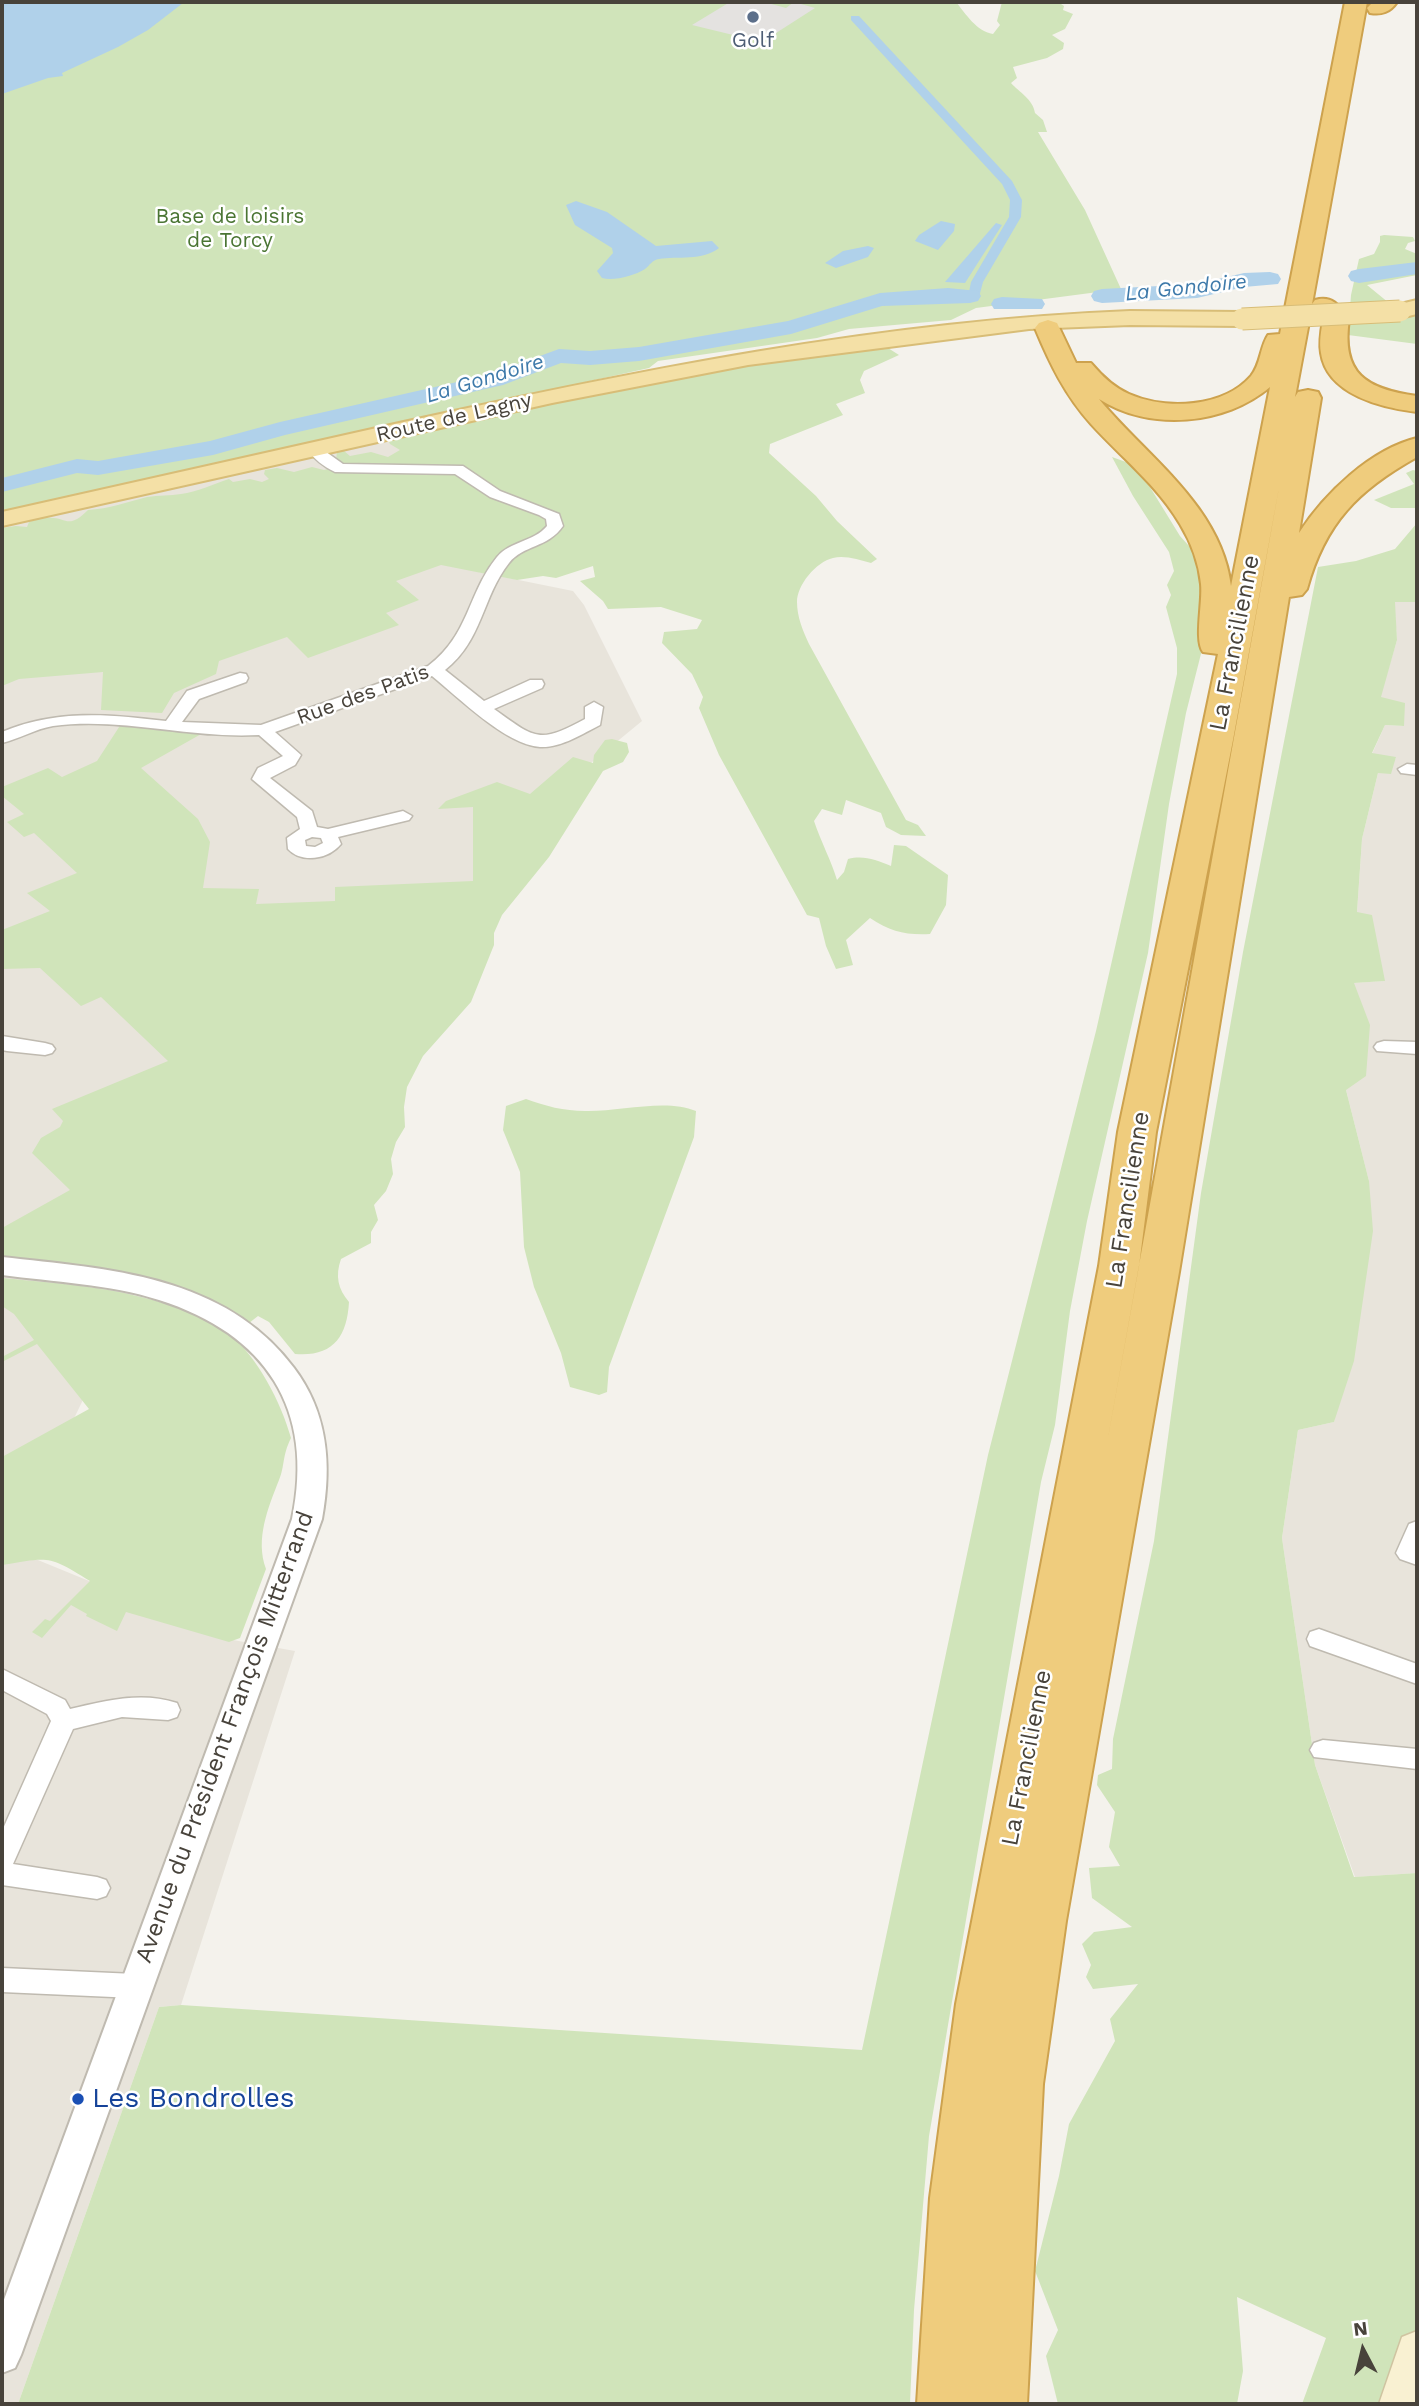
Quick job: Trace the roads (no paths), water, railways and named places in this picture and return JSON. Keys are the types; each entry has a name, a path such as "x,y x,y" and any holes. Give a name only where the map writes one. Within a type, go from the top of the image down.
{"highway":[{"name":"La Francilienne","path":"1370,49 1375,3"},
{"name":"La Francilienne","path":"999,2404 1017,2084 1042,1921 1160,1272 1260,670 1318,291 1345,52 1375,3"},
{"path":"1333,4 1338,45 1345,52"},
{"name":"La Francilienne","path":"945,2404 956,2198 981,2004 1119,1266 1137,1132 1217,740 1318,291"},
{"path":"1060,324 1083,372 1097,388 1110,396 1135,406 1164,411 1209,408 1238,398 1261,382 1269,369 1286,298 1318,291 1336,320 1333,348 1336,362 1348,377 1371,392 1417,404"},
{"path":"1060,324 1066,371 1083,397 1177,500 1211,559 1218,594 1206,719 1217,740"},
{"path":"1260,670 1279,659 1297,567 1328,510 1366,476 1417,446"}],"main road":[{"name":"Route de Lagny","path":"2,519 678,369 799,350 1060,324 1242,319 1411,310"},
{"path":"1400,2404 1417,2351"}],"street":[{"name":"Rue des Patis","path":"2,738 55,721 99,720 234,731 263,730 434,670 448,661 461,646 495,575 508,555 552,532 555,526 552,517 495,494 458,469 340,469 326,461 315,449"},
{"path":"434,670 528,740 541,742 557,739 594,721 594,708"},
{"path":"172,725 193,695 240,678"},
{"path":"484,707 536,684"},
{"path":"263,730 292,755 289,761 264,772 261,779 306,815 319,832 403,816"},
{"path":"2,1042 7,1045 45,1049"},
{"path":"1384,1047 1417,1048"},
{"name":"Avenue du Président François Mitterrand","path":"2,1266 135,1284 221,1314 249,1332 285,1373 301,1402 312,1432 313,1484 307,1519 2,2355"},
{"path":"1417,1530 1408,1553 1417,1556"},
{"path":"1319,1639 1417,1674"},
{"path":"2,1679 56,1707 64,1721"},
{"path":"2,1860 64,1721 122,1707 168,1710"},
{"path":"1322,1750 1417,1759"},
{"path":"2,1874 97,1888"},
{"path":"2,1980 135,1986"}],"water":[{"path":"2,2 183,3 148,30 62,73 63,76 48,78 2,94"},
{"path":"576,201 607,212 656,246 712,241 719,248 705,255 657,260 640,272 624,277 602,278 597,271 613,253 612,248 575,225 566,205"},
{"path":"941,221 955,224 954,231 938,250 915,241 919,235"},
{"path":"996,223 1002,225 965,283 945,282"},
{"path":"868,246 874,248 868,257 836,268 825,263 843,251"}],"waterway":[{"path":"855,18 1008,184 1007,187 1016,200 1015,217 977,282 975,294 970,296"},
{"name":"La Gondoire","path":"1359,276 1417,268"},
{"name":"La Gondoire","path":"1102,296 1197,291 1244,280 1270,279"},
{"name":"La Gondoire","path":"2,485 77,466 98,468 213,448 280,429 495,380 559,356 590,358 639,354 791,327 880,300 970,296"},
{"name":"La Gondoire","path":"1002,304 1034,304"}],"place":[{"name":"Golf","path":"753,17"},
{"name":"Les Bondrolles","path":"78,2099"}],"park label":[{"name":"Base de loisirs de Torcy","path":"230,229"}]}
